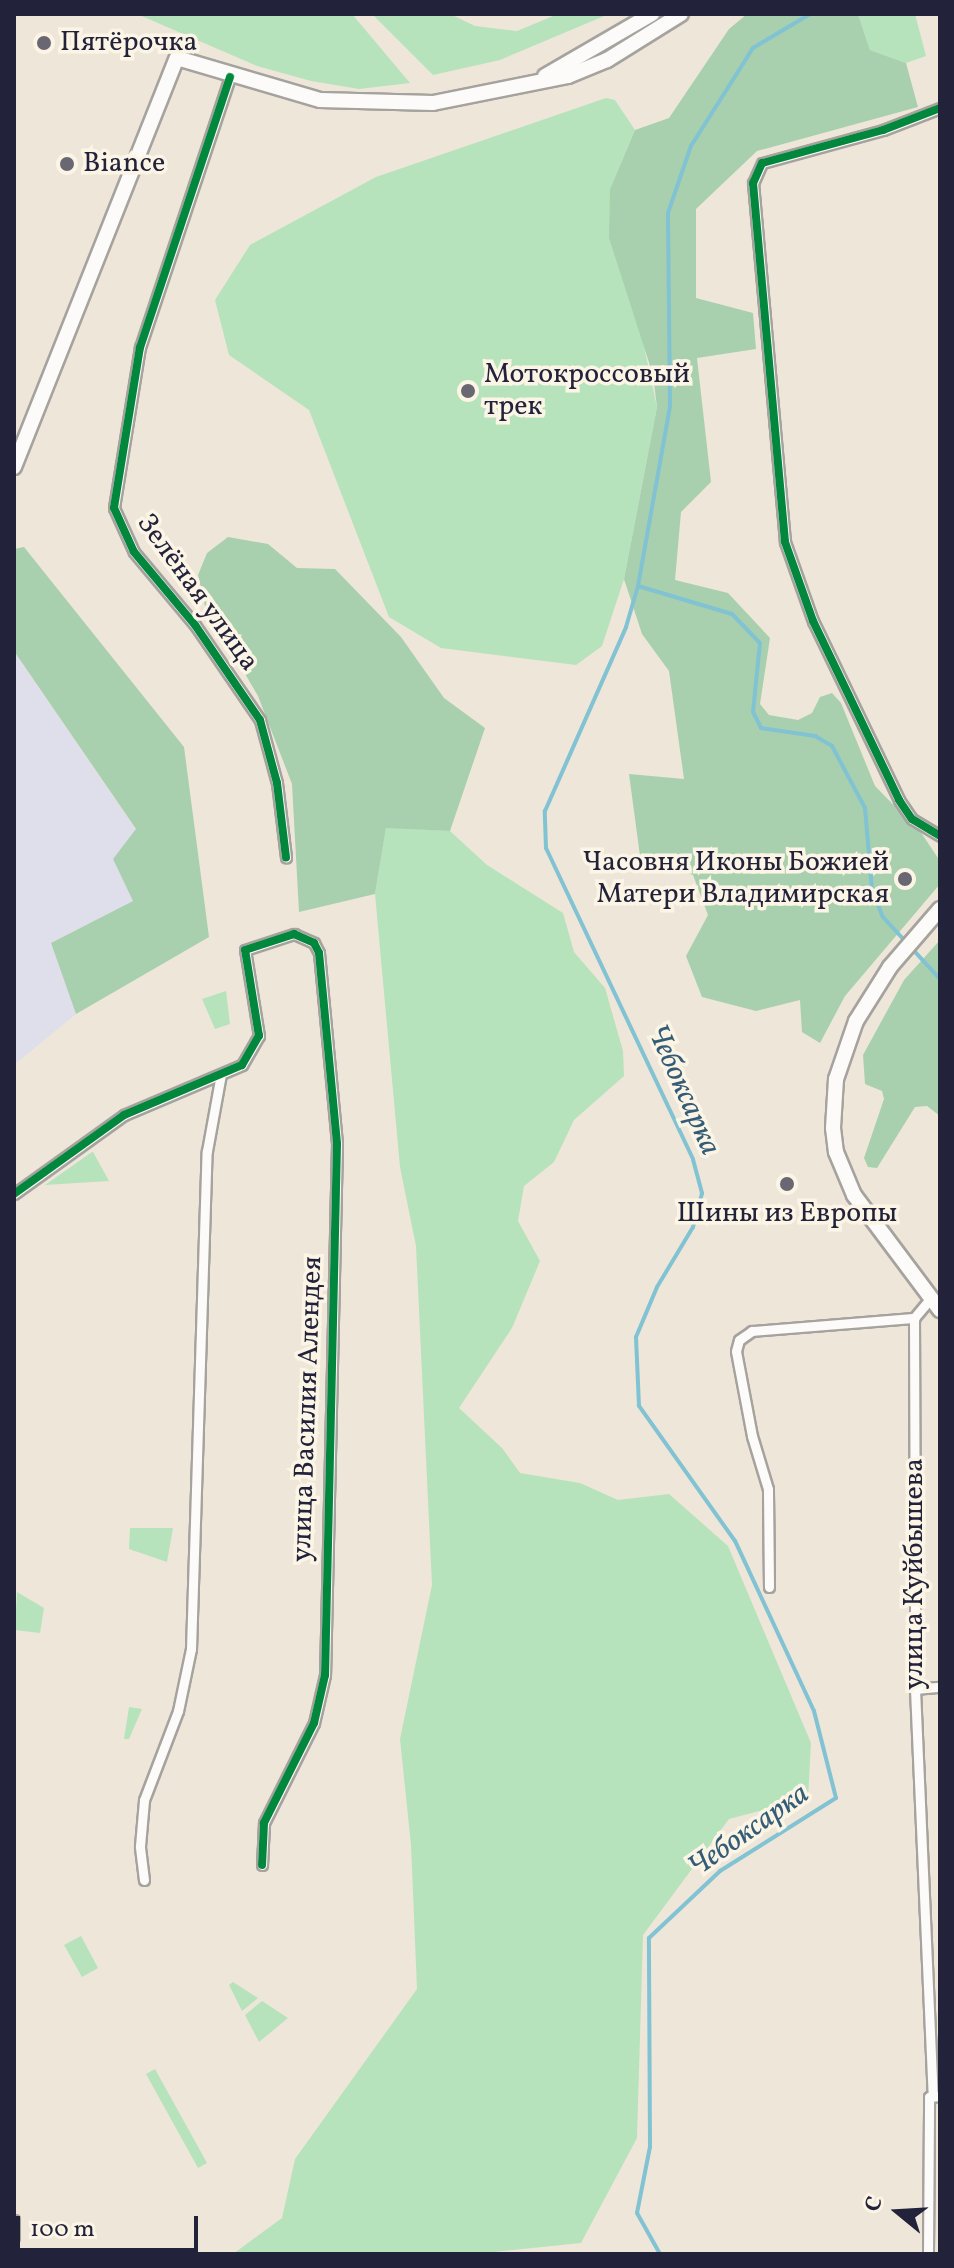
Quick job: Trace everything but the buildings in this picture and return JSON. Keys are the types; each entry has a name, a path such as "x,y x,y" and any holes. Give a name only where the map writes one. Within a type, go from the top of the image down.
{"main road":[{"path":"516,90 652,14"},
{"path":"14,467 177,58 230,77 359,104 433,103 516,90 607,60 681,14"},
{"path":"935,1305 854,1195 836,1152 836,1079 856,1021 890,967 940,909"}],"street":[{"name":"Зелёная улица","path":"230,77 140,347 114,508 134,552 195,625 260,720 277,783 286,857"},
{"path":"940,108 883,130 762,163 753,183 785,542 813,621 899,800 912,819 940,836"},
{"name":"улица Василия Алендея","path":"221,1074 242,1065 257,1044 245,950 294,934 314,943 319,953 337,1156 325,1675 314,1723 264,1823 262,1865"},
{"path":"14,1194 112,1122 221,1074"},
{"path":"144,1880 140,1846 144,1800 178,1711 191,1649 207,1151 221,1074"},
{"path":"769,1587 768,1489 749,1422 736,1351 739,1340 752,1331 914,1318 935,1305"},
{"name":"улица Куйбышева","path":"914,1318 915,1689 934,2096 928,2254"},
{"path":"915,1689 940,1687"},
{"path":"14,2220 14,2237"}],"shaded area":[{"path":"14,651 136,830 133,901 51,943 76,1014 14,1065"}],"green space":[{"path":"137,14 352,14 410,83 359,89 311,81 257,66"},
{"path":"372,14 450,14 475,26 517,31 558,14 609,14 500,60 433,75"},
{"path":"747,14 858,14 870,50 906,63 918,107 757,151 696,209 696,298 753,313 756,349 697,358 711,482 681,512 675,580 728,593 770,638 760,704 769,715 798,720 812,713 820,697 832,693 841,703 875,786 922,834 940,861 940,884 845,996 820,1043 802,1032 800,1000 756,1011 702,997 686,956 708,915 693,875 640,856 629,774 684,779 669,671 642,634 624,579 657,407 653,375 609,238 610,189 635,130 669,118 729,29"},
{"path":"858,14 915,14 926,56 906,63 870,50"},
{"name":"Мотокроссовый трек","path":"606,98 615,100 635,130 610,189 657,407 624,579 602,646 576,665 441,648 389,617 309,410 229,355 215,300 250,245 376,177"},
{"path":"228,537 268,544 297,568 335,569 401,637 444,698 485,728 450,831 386,828 375,894 299,912 292,784 258,696 205,606 198,575 207,553"},
{"path":"24,547 184,747 209,937 76,1014 51,943 133,901 113,859 136,829 14,651 14,549"},
{"path":"386,827 450,831 487,865 563,913 574,952 605,988 623,1051 624,1076 574,1120 554,1162 524,1186 518,1221 540,1261 512,1328 459,1408 502,1448 520,1473 580,1483 618,1500 669,1494 728,1546 811,1743 808,1798 729,1819 643,1935 637,2138 581,2243 475,2254 233,2254 282,2218 295,2159 417,1989 411,1845 400,1739 432,1585 416,1246 400,1167 375,894"},
{"path":"940,940 940,1116 927,1106 915,1107 877,1168 868,1167 864,1158 884,1099 882,1091 865,1084 863,1055 904,980"},
{"path":"226,991 230,1024 215,1029 202,999"},
{"path":"92,1152 109,1181 45,1185"},
{"path":"130,1528 173,1528 167,1562 129,1549"},
{"path":"17,1592 44,1608 40,1633 15,1630"},
{"path":"129,1707 142,1709 129,1739 124,1739"},
{"path":"81,1936 98,1968 82,1977 64,1945"},
{"path":"233,1982 258,1998 242,2011 229,1985"},
{"path":"262,2001 288,2018 259,2042 245,2015"},
{"path":"155,2069 207,2163 198,2168 146,2074"}],"waterway":[{"name":"Чебоксарка","path":"660,2254 637,2213 650,2147 649,1938 720,1871 836,1798 814,1711 735,1541 639,1406 636,1337 657,1287 693,1227 702,1193 693,1159 546,848 545,811 626,627 638,586 670,407 668,213 691,146 753,48 810,14"},
{"path":"638,586 732,614 760,643 753,712 761,728 815,736 832,746 865,808 872,889 883,917 940,979"}],"cycle path":[{"path":"230,77 140,347 114,508 134,552 195,625 260,720 277,783 286,857"},
{"path":"940,108 883,130 762,163 753,183 785,542 813,621 899,800 912,819 940,836"},
{"path":"14,1194 124,1115 242,1065 259,1036 245,950 294,934 314,943 319,953 337,1144 325,1675 314,1723 264,1823 262,1865"}],"place":[{"name":"Пятёрочка","path":"44,43"},
{"name":"Biance","path":"67,164"},
{"name":"Мотокроссовый трек","path":"468,391"},
{"name":"Часовня Иконы Божией Матери Владимирская","path":"905,879"},
{"name":"Шины из Европы","path":"787,1184"}]}
